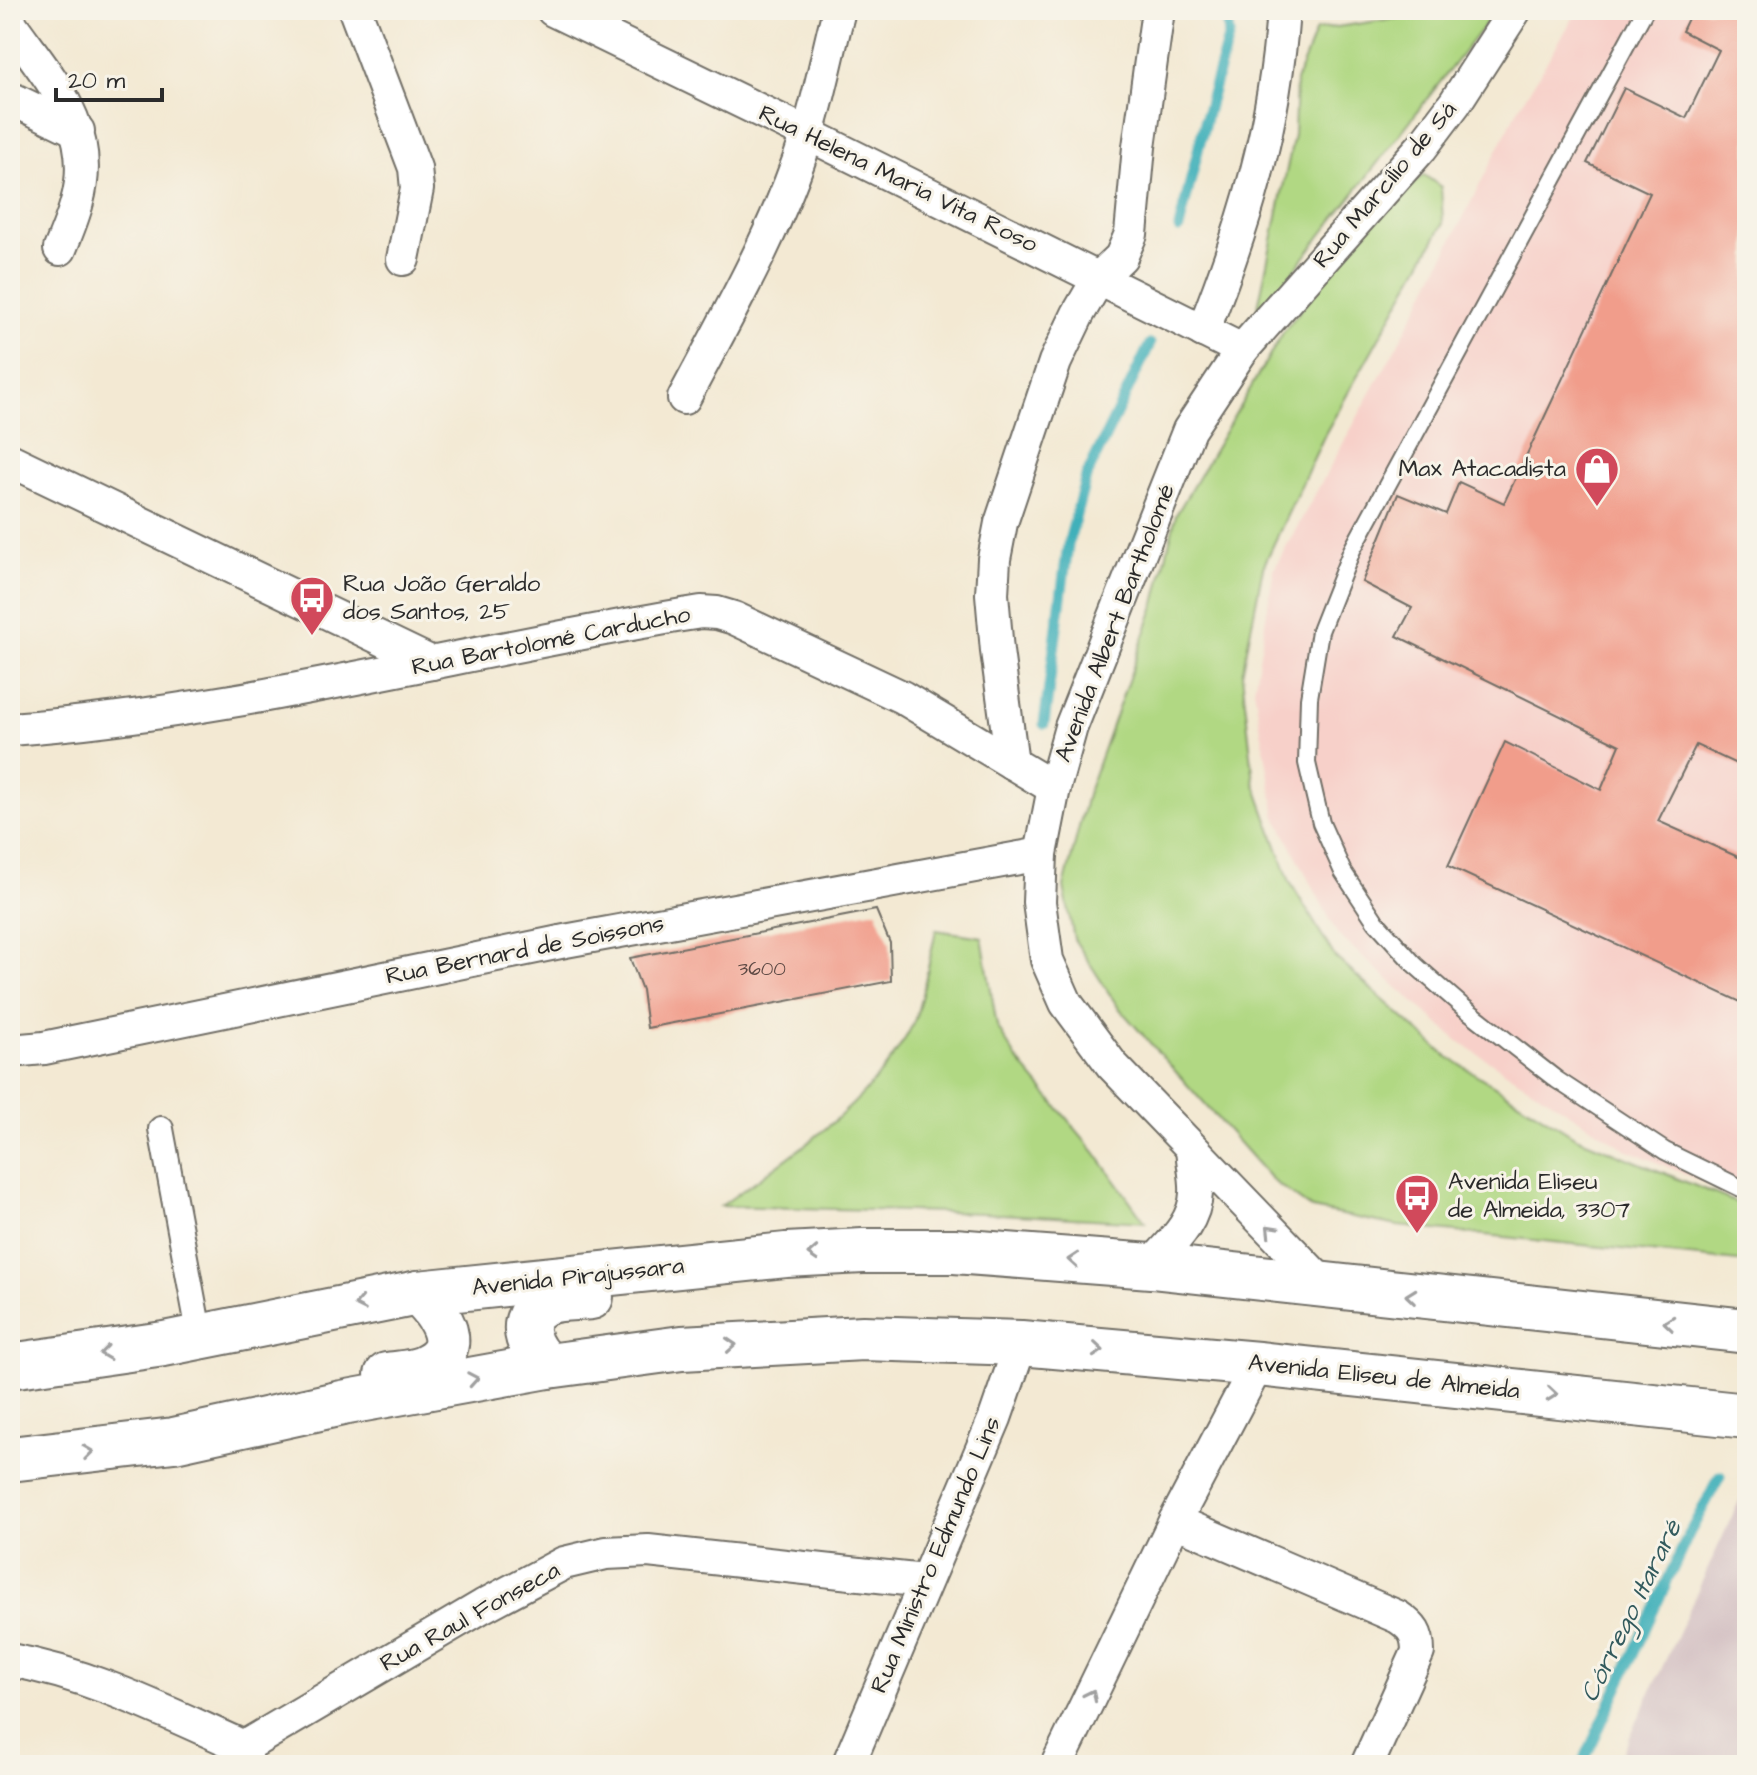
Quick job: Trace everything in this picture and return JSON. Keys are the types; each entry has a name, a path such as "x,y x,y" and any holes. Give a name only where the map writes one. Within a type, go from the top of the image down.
{"main road":[{"name":"Avenida Pirajussara","path":"10,1366 200,1337 418,1293 786,1255 939,1251 1151,1266"},
{"path":"548,1366 536,1356 525,1331 536,1309 547,1302 652,1290 690,1281 719,1264"},
{"path":"1151,1266 1747,1331"},
{"path":"342,1403 380,1376 422,1369 435,1362 448,1333 434,1309 418,1293"},
{"path":"10,1459 174,1440 342,1403 548,1366 682,1348 863,1338 1021,1343"},
{"name":"Avenida Eliseu de Almeida","path":"1021,1343 1258,1364 1747,1416"}],"street":[{"path":"355,10 415,168 417,189 403,259"},
{"name":"Rua Helena Maria Vita Roso","path":"553,10 1242,350"},
{"path":"684,398 756,261 808,134 839,10"},
{"path":"1012,763 997,651 992,594 994,559 1001,523 1050,376 1078,314 1099,278 1121,257 1131,234 1158,10"},
{"path":"1203,331 1247,214 1270,123 1283,10"},
{"name":"Rua Marcílio de Sá","path":"1242,350 1421,148 1455,103 1515,10"},
{"path":"10,23 67,105 78,131 83,155 81,180 77,202 60,249"},
{"path":"10,98 78,131"},
{"name":"Avenida Albert Bartholomé","path":"1242,350 1189,430 1071,727 1054,788 1041,854 1039,902 1047,960 1066,1003 1112,1065 1325,1286"},
{"path":"10,460 432,663"},
{"name":"Rua Bartolomé Carducho","path":"10,729 95,723 176,711 505,647 691,614 717,613 734,618 902,697 1054,788"},
{"name":"Rua Bernard de Soissons","path":"10,1051 44,1048 565,941 1041,854"},
{"path":"161,1129 200,1337"},
{"path":"1151,1266 1187,1224 1193,1209 1196,1194 1192,1149"},
{"name":"Rua Ministro Edmundo Lins","path":"852,1756 995,1418 1021,1343"},
{"path":"1057,1765 1175,1521 1258,1364"},
{"path":"1175,1521 1398,1617 1411,1626 1418,1637 1418,1652 1367,1765"},
{"name":"Rua Raul Fonseca","path":"245,1756 483,1606 564,1563 606,1553 648,1551 924,1581"},
{"path":"10,1660 82,1677 140,1699 245,1756"},
{"path":"826,1765 852,1756"}],"lane":[{"path":"1645,10 1352,550 1320,631 1309,698 1307,763 1321,823 1343,872 1376,922 1415,965 1557,1080 1665,1151 1747,1191"}],"shaded area":[{"path":"1578,10 1747,10 1747,1201 1624,1148 1458,1041 1338,935 1276,817 1254,689 1274,569 1416,311 1517,111"},
{"path":"1747,1484 1747,1765 1617,1765"}],"green space":[{"path":"1453,10 1496,10 1255,321 1294,135 1296,81 1316,30"},
{"path":"1424,175 1441,187 1443,224 1325,434 1263,567 1242,674 1254,782 1290,882 1335,957 1445,1055 1576,1137 1747,1207 1747,1262 1398,1226 1312,1209 1273,1181 1118,1007 1074,939 1064,887 1087,795 1154,608 1176,515 1284,331 1389,199"},
{"path":"936,930 982,937 997,1026 1016,1058 1095,1152 1145,1222 982,1213 721,1206 827,1127 875,1081 895,1055 916,1017"}],"building":[{"name":"Max Atacadista","path":"1692,10 1747,10 1747,769 1696,745 1658,821 1747,861 1747,1005 1448,866 1505,742 1601,790 1620,745 1397,636 1412,608 1362,582 1398,494 1446,514 1459,482 1504,503 1650,193 1587,163 1624,88 1686,118 1719,50 1682,31"},
{"path":"876,910 890,943 891,981 647,1028 642,990 630,958"}],"waterway":[{"path":"1179,228 1229,35 1226,10"},
{"path":"1044,724 1068,545 1086,477 1150,344"},
{"name":"Córrego Itararé","path":"1582,1765 1689,1534 1720,1476"}],"place":[{"name":"Max Atacadista","path":"1597,508"},
{"name":"Rua João Geraldo dos Santos, 25","path":"312,637"},
{"name":"Avenida Eliseu de Almeida, 3307","path":"1417,1235"}]}
